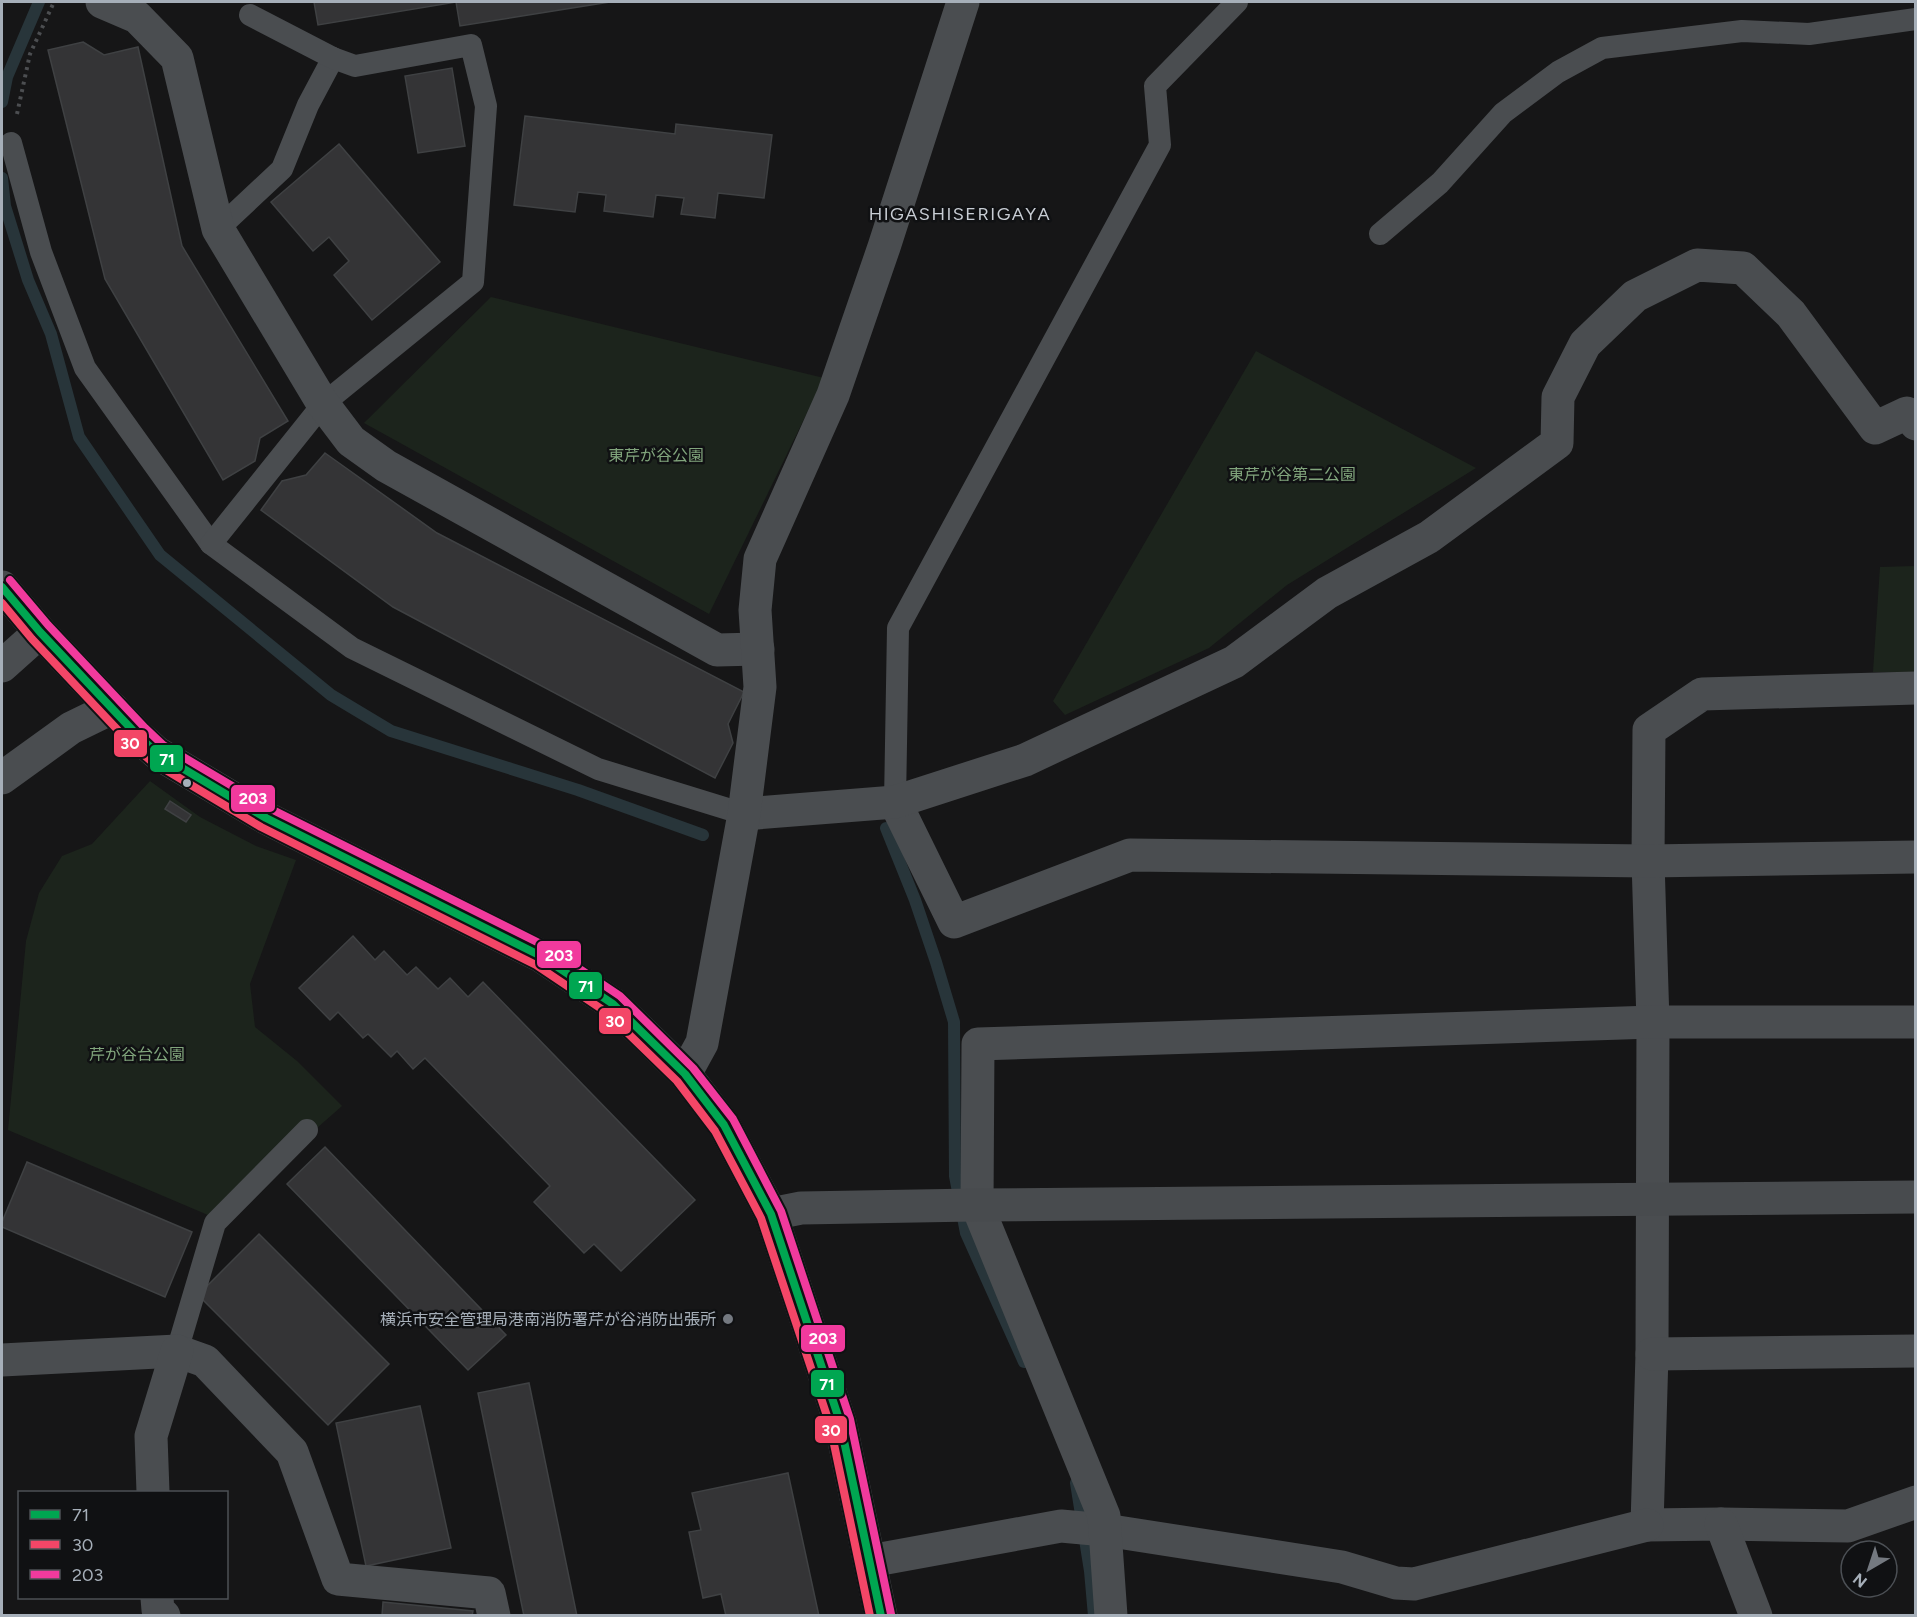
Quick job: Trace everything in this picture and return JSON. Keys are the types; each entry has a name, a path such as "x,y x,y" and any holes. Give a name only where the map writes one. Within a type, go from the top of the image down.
{"street":[{"path":"102,2 137,17 177,58 218,229 323,404 351,441 396,472 717,650 759,650"},
{"path":"685,1074 702,1043 744,814 760,687 755,610 760,559 833,395 884,247 963,2"},
{"path":"744,814 895,802 1025,760 1234,662 1327,593 1429,537 1557,444 1558,397 1585,344 1635,296 1697,265 1743,268 1791,314 1875,428 1907,413 1916,424"},
{"path":"2,587 39,632 157,753 266,818 541,956 613,1004 685,1074 724,1125 771,1214 840,1422 881,1616"},
{"path":"2,666 39,632"},
{"path":"1647,1525 1652,1354 1653,1022 1648,861 1649,730 1702,694 1916,688"},
{"path":"2,778 72,728 112,708"},
{"path":"895,802 954,922 1130,855 1648,861 1916,857"},
{"path":"1111,1616 1104,1516 975,1205 978,1044 1653,1022 1916,1022"},
{"path":"771,1214 801,1208 975,1205 1916,1197"},
{"path":"153,1491 151,1436 177,1351"},
{"path":"2,1360 177,1351 206,1361 292,1452 338,1579 489,1593 494,1616"},
{"path":"1652,1354 1916,1351"},
{"path":"870,1561 1061,1526 1104,1530 1342,1567 1396,1583 1414,1584 1647,1525 1848,1526 1916,1502"},
{"path":"1721,1524 1756,1616"},
{"path":"157,1599 158,1610 164,1616"}],"lane":[{"path":"895,802 898,628 1160,145 1155,86 1237,2"},
{"path":"211,544 323,404 472,282 486,106 471,45 355,66 333,58 250,15"},
{"path":"1380,234 1440,183 1503,113 1558,72 1602,48 1742,31 1809,34 1916,20"},
{"path":"218,229 282,169 308,105 333,58"},
{"path":"11,143 41,252 85,368 211,544 352,648 598,769 744,814"},
{"path":"177,1351 215,1223 307,1130"}],"path":[{"path":"11,143 30,54 54,2"}],"green space":[{"name":"東芹が谷公園","path":"491,297 824,378 709,614 364,423"},
{"name":"東芹が谷第二公園","path":"1256,351 1476,468 1287,585 1209,648 1065,715 1053,701"},
{"path":"1915,566 1915,672 1873,672 1880,567"},
{"name":"芹が谷台公園","path":"150,781 200,817 256,846 296,860 250,984 255,1027 297,1061 342,1106 215,1218 8,1130 26,941 39,893 62,856 92,844"}],"building":[{"path":"314,2 456,2 318,25"},
{"path":"456,2 610,2 460,26"},
{"path":"83,42 104,55 138,47 182,246 288,421 260,438 255,461 223,480 105,279 48,50"},
{"path":"452,68 465,146 418,153 405,76"},
{"path":"525,116 675,134 676,124 772,135 764,198 718,193 715,218 681,214 684,198 656,195 653,217 604,211 606,195 578,192 575,212 514,205"},
{"path":"339,144 440,262 372,320 334,275 349,261 329,237 313,251 271,202"},
{"path":"325,453 437,533 744,692 728,724 733,743 715,778 393,607 261,510 282,481 306,475"},
{"path":"170,801 191,815 186,822 165,809"},
{"path":"353,936 375,960 384,951 407,975 416,967 438,989 450,978 468,997 483,982 695,1200 621,1271 594,1244 584,1253 534,1202 550,1186 425,1058 413,1069 397,1051 391,1057 368,1034 363,1038 338,1012 330,1020 299,988"},
{"path":"325,1147 506,1335 468,1370 287,1184"},
{"path":"27,1162 192,1232 165,1297 2,1227"},
{"path":"259,1234 389,1364 328,1425 198,1295"},
{"path":"529,1383 577,1616 524,1616 478,1393"},
{"path":"420,1406 451,1548 366,1566 336,1423"},
{"path":"788,1473 819,1616 726,1616 721,1594 703,1598 689,1532 701,1530 692,1493"},
{"path":"383,1602 473,1611 472,1616 382,1616"}],"waterway":[{"path":"2,102 7,77 39,2"},
{"path":"2,178 5,206 28,280 51,334 79,437 160,555 331,695 391,731 578,790 703,835"},
{"path":"886,828 915,900 954,1022 955,1176 966,1233 1024,1362"},
{"path":"1076,1483 1090,1571 1094,1616"}],"transit line":[{"name":"203","path":"10,580 48,625 163,745 271,809 547,947 620,996 693,1068 733,1119 781,1211 850,1419 891,1614"},
{"name":"71","path":"2,587 40,632 138,736 157,753 266,818 541,956 613,1004 685,1074 724,1125 771,1214 840,1422 881,1616"},
{"name":"30","path":"2,603 32,639 130,743 151,761 261,827 536,965 606,1012 677,1081 715,1131 761,1218 830,1425 870,1616"}],"place":[{"name":"横浜市安全管理局港南消防署芹が谷消防出張所","path":"728,1319"}],"district":[{"name":"HIGASHISERIGAYA","path":"960,214"}]}
